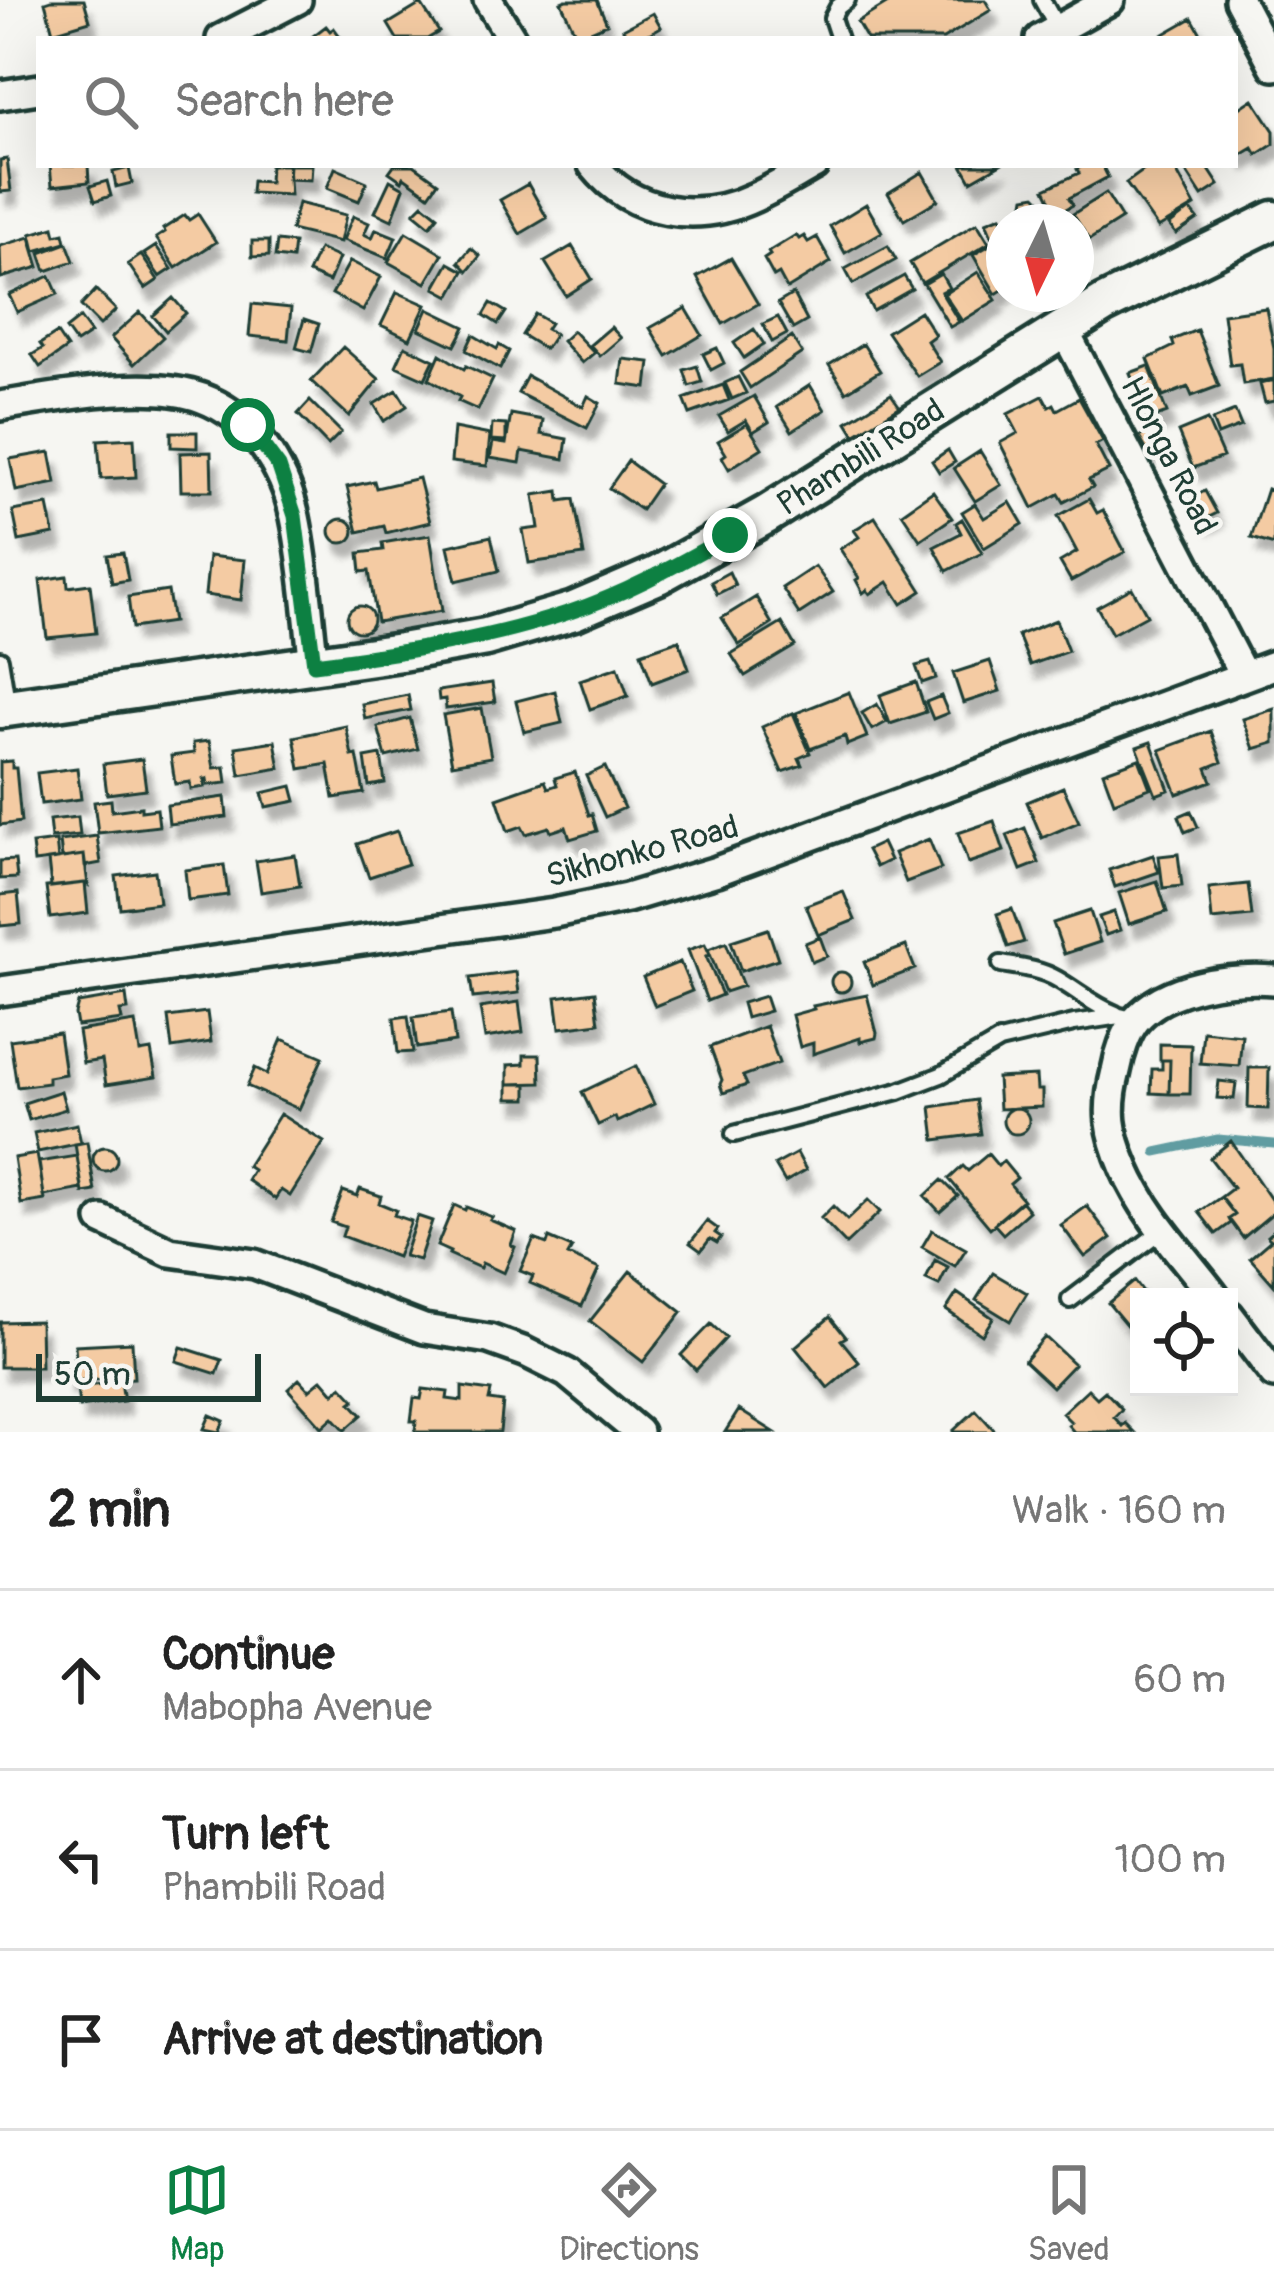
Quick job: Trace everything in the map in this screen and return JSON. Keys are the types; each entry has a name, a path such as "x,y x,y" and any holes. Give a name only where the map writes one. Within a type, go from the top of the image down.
{"street":[{"path":"227,36 297,0"},
{"path":"488,0 510,36"},
{"path":"1049,34 1110,0"},
{"path":"1239,0 1274,66"},
{"path":"0,94 36,89"},
{"path":"595,168 608,184 648,207 702,213 753,199 809,168"},
{"name":"Phambili Road","path":"4,708 486,637 574,611 658,575 766,515 1103,304 1274,220"},
{"name":"Hlonga Road","path":"1064,330 1244,676"},
{"path":"0,406 90,392 154,389 202,398 248,425 279,467 295,516 314,664"},
{"name":"Sikhonko Road","path":"0,991 554,913 628,898 717,871 1274,665"},
{"path":"1208,1288 1137,1195 1110,1128 1109,1098 1128,1018 1169,994 1210,983 1274,980"},
{"path":"102,1220 170,1252 255,1264 424,1329 489,1340 525,1352 567,1373 638,1432"},
{"path":"1238,1327 1274,1374"}],"lane":[{"path":"838,36 832,18 847,0"},
{"path":"1042,0 1049,34"},
{"path":"0,659 4,708"},
{"path":"1000,964 1058,979 1093,1005 1128,1018"},
{"path":"734,1134 899,1091 941,1076 999,1041 1074,1023 1128,1018"},
{"path":"1070,1300 1164,1229"}],"building":[{"path":"84,0 90,21 53,32 45,2"},
{"path":"597,0 607,24 577,36 561,2"},
{"path":"893,0 985,0 991,10 948,36 865,36 857,22"},
{"path":"421,4 439,32 395,36 388,24"},
{"path":"653,13 661,27 645,36 627,36 623,29"},
{"path":"1192,18 1202,36 1160,36"},
{"path":"326,26 340,36 313,36"},
{"path":"1253,99 1274,131 1274,144 1257,155 1253,148 1238,157 1238,109"},
{"path":"7,159 11,191 0,192 0,160"},
{"path":"50,168 88,168 89,182 52,186"},
{"path":"129,168 132,183 116,187 113,172"},
{"path":"270,168 288,168 290,195 251,193 252,181 269,182"},
{"path":"289,168 312,168 311,180 288,179"},
{"path":"335,168 367,182 359,201 327,188"},
{"path":"418,168 438,182 429,195 389,172"},
{"path":"964,168 994,168 971,181"},
{"path":"1079,168 1104,168 1108,177 1069,198 1072,204 1052,204 1045,189 1079,173"},
{"path":"1147,168 1175,168 1195,206 1158,228 1126,183"},
{"path":"1184,168 1208,168 1219,185 1202,196"},
{"path":"922,172 938,200 904,220 888,193"},
{"path":"390,180 404,188 392,220 375,212"},
{"path":"107,181 111,196 95,201 90,186"},
{"path":"528,184 547,218 520,234 500,200"},
{"path":"1106,193 1122,219 1094,237 1094,204 1089,204"},
{"path":"1036,195 1043,204 1024,204 1025,197"},
{"path":"298,203 346,215 340,242 291,230"},
{"path":"423,204 438,216 430,226 414,213"},
{"path":"866,204 882,232 845,253 830,226"},
{"path":"1190,209 1198,219 1176,234 1169,225"},
{"path":"198,214 216,242 176,268 156,238 185,215 189,220"},
{"path":"353,216 369,223 364,234 372,238 376,229 396,237 387,258 343,240"},
{"path":"977,223 986,238 986,245 922,283 910,263"},
{"path":"54,227 56,235 64,233 66,242 35,251 31,234"},
{"path":"406,232 443,254 426,283 388,262"},
{"path":"796,235 808,242 817,237 831,262 787,289 764,259"},
{"path":"30,237 39,267 1,278 0,246"},
{"path":"252,241 269,241 269,256 252,257"},
{"path":"277,241 294,243 292,259 275,257"},
{"path":"67,243 74,261 46,271 40,253"},
{"path":"156,246 172,269 160,277 144,254"},
{"path":"572,246 592,279 566,296 545,262"},
{"path":"888,246 896,260 853,284 845,269"},
{"path":"986,247 986,277 973,255"},
{"path":"471,248 480,256 468,271 459,262"},
{"path":"319,249 339,258 329,282 308,273"},
{"path":"141,255 158,280 145,289 128,264"},
{"path":"731,258 758,304 723,324 697,277"},
{"path":"350,261 381,277 363,311 332,294"},
{"path":"449,263 464,271 450,296 435,288"},
{"path":"978,272 986,284 986,306 962,321 944,294"},
{"path":"941,274 949,288 941,292 959,322 950,327 924,284"},
{"path":"50,276 58,294 17,312 9,295"},
{"path":"904,276 912,289 873,311 866,297"},
{"path":"96,290 116,310 100,325 81,306"},
{"path":"397,292 426,305 410,339 381,325"},
{"path":"793,294 807,321 793,329 778,303"},
{"path":"173,298 186,313 166,331 153,316"},
{"path":"491,303 506,312 498,324 484,315"},
{"path":"252,304 291,308 288,340 249,336"},
{"path":"686,308 702,335 667,356 650,328"},
{"path":"1266,308 1274,379 1243,384 1240,364 1230,365 1223,314"},
{"path":"428,309 465,327 455,346 419,329"},
{"path":"920,311 935,335 927,341 940,362 917,376 887,332"},
{"path":"140,312 163,337 134,364 111,338"},
{"path":"535,314 550,323 546,329 555,334 545,349 522,335"},
{"path":"778,317 787,334 772,342 763,324"},
{"path":"80,318 91,333 76,343 66,329"},
{"path":"304,319 319,324 311,352 296,348"},
{"path":"611,327 621,338 600,356 590,345"},
{"path":"754,329 764,344 744,358 734,343"},
{"path":"1197,330 1219,386 1192,396 1188,387 1163,397 1148,359 1174,346 1172,340"},
{"path":"573,331 594,353 582,363 562,341"},
{"path":"57,333 67,348 40,367 32,355"},
{"path":"473,335 509,351 500,369 466,350"},
{"path":"792,337 802,353 750,388 740,372"},
{"path":"863,344 880,371 846,392 829,365"},
{"path":"405,346 434,360 425,379 396,366"},
{"path":"343,347 379,379 349,416 311,381"},
{"path":"717,348 724,363 711,370 703,354"},
{"path":"440,354 493,379 478,410 429,379"},
{"path":"623,359 650,362 647,388 620,384"},
{"path":"697,366 702,382 689,386 684,370"},
{"path":"1149,366 1167,413 1148,420 1130,373"},
{"path":"527,376 583,407 588,396 600,403 587,428 518,393"},
{"path":"738,377 746,393 732,399 725,383"},
{"path":"1274,380 1274,401 1265,403 1260,384"},
{"path":"723,385 729,400 690,414 684,399"},
{"path":"810,385 825,410 792,431 777,407"},
{"path":"397,390 407,406 384,421 374,404"},
{"path":"891,394 900,407 855,435 847,422"},
{"path":"754,396 769,422 753,432 746,420 728,431 719,416"},
{"path":"1043,396 1057,410 1079,398 1103,441 1096,445 1109,470 1089,480 1093,487 1064,502 1059,494 1033,508 1000,443 1018,433 1008,414"},
{"path":"310,401 341,432 328,445 298,414"},
{"path":"1235,411 1241,426 1218,435 1212,420"},
{"path":"511,414 543,420 541,434 567,439 564,459 522,451 520,463 490,458 493,442 506,444"},
{"path":"1207,420 1223,457 1193,468 1178,432"},
{"path":"492,424 506,425 506,441 491,440"},
{"path":"747,424 762,448 729,469 718,441"},
{"path":"454,428 490,435 487,466 451,462"},
{"path":"1153,429 1161,443 1147,451 1139,437"},
{"path":"171,432 197,432 197,448 171,447"},
{"path":"134,438 136,477 101,479 98,440"},
{"path":"948,450 955,462 939,472 932,461"},
{"path":"980,451 1001,485 975,501 954,468"},
{"path":"50,452 56,483 16,491 10,459"},
{"path":"211,452 212,491 181,491 180,453"},
{"path":"628,461 659,484 641,510 609,488"},
{"path":"419,478 430,522 386,533 384,526 358,532 347,487 374,481 376,488"},
{"path":"1267,489 1274,492 1274,545 1251,538"},
{"path":"559,491 560,501 574,499 584,555 529,563 523,530 539,528 534,495"},
{"path":"933,491 952,518 920,540 902,513"},
{"path":"1205,491 1217,513 1203,520 1191,498"},
{"path":"1089,499 1097,513 1103,510 1125,552 1071,581 1060,562 1077,552 1058,516"},
{"path":"1010,502 1023,524 984,548 962,512 975,504 984,518"},
{"path":"48,505 54,534 19,541 13,511"},
{"path":"875,517 922,591 902,604 888,582 870,594 863,593 840,549 859,537 854,530"},
{"path":"342,519 351,522 351,540 342,543 333,540 330,531 333,522"},
{"path":"962,519 982,553 947,571 934,547 961,533 956,523"},
{"path":"430,535 442,611 377,622 369,571 361,572 359,553 383,550 382,543"},
{"path":"491,536 499,571 456,581 448,546"},
{"path":"123,553 128,580 112,583 107,555"},
{"path":"209,556 245,560 241,600 205,595"},
{"path":"815,566 833,592 799,614 782,588"},
{"path":"729,572 735,585 717,594 711,582"},
{"path":"67,576 68,587 90,584 96,633 47,638 40,580"},
{"path":"1132,588 1147,615 1112,634 1097,607"},
{"path":"168,591 173,622 132,628 128,597"},
{"path":"756,597 772,624 739,645 722,618"},
{"path":"360,606 373,619 360,632 347,619"},
{"path":"1056,620 1068,651 1030,665 1018,635"},
{"path":"782,623 795,646 745,676 731,654"},
{"path":"679,640 689,669 652,683 641,653"},
{"path":"990,661 1000,691 963,703 953,673"},
{"path":"930,662 936,678 922,683 916,666"},
{"path":"618,667 628,696 590,709 580,680"},
{"path":"916,682 926,712 890,724 880,695"},
{"path":"492,683 495,702 446,709 445,699 439,700 438,691"},
{"path":"555,691 562,723 524,732 516,701"},
{"path":"849,692 867,737 847,745 845,736 810,749 796,713"},
{"path":"408,695 411,710 365,719 362,704"},
{"path":"941,696 948,713 933,719 926,702"},
{"path":"877,704 887,722 872,730 862,713"},
{"path":"482,708 491,757 452,764 443,715"},
{"path":"1274,709 1274,743 1254,749 1243,719"},
{"path":"793,713 810,753 799,758 802,765 782,772 762,727"},
{"path":"410,718 418,749 386,757 378,727"},
{"path":"346,726 364,793 334,798 328,764 300,769 294,737"},
{"path":"1211,731 1222,762 1207,768 1212,781 1177,794 1160,750"},
{"path":"209,741 214,768 225,767 227,783 208,785 204,779 205,787 191,789 190,782 175,784 171,756 194,753 193,743"},
{"path":"275,741 280,768 240,775 236,747"},
{"path":"1151,742 1169,790 1156,795 1137,747"},
{"path":"381,755 385,783 369,786 365,758"},
{"path":"142,759 146,789 107,794 103,764"},
{"path":"1139,759 1150,788 1114,802 1103,772"},
{"path":"12,761 21,822 0,825 0,762"},
{"path":"605,767 624,808 605,817 586,776"},
{"path":"77,768 81,799 41,804 37,773"},
{"path":"575,772 597,831 570,839 566,827 526,834 522,826 508,831 497,798 545,781 548,788 557,785 555,778"},
{"path":"292,786 296,801 266,807 262,793"},
{"path":"1063,787 1079,822 1042,838 1027,802"},
{"path":"225,797 227,817 169,824 167,805"},
{"path":"111,800 112,811 157,809 159,826 98,833 94,802"},
{"path":"1191,811 1198,827 1185,832 1179,816"},
{"path":"78,817 80,835 51,838 49,820"},
{"path":"994,821 1004,851 968,863 958,833"},
{"path":"1025,828 1039,863 1021,870 1007,835"},
{"path":"397,831 408,864 369,877 357,844"},
{"path":"97,836 101,863 85,866 84,855 62,858 60,841"},
{"path":"929,839 941,869 906,882 894,853"},
{"path":"56,841 58,859 34,862 32,844"},
{"path":"882,843 890,860 876,867 867,850"},
{"path":"1178,854 1182,886 1163,888 1159,856"},
{"path":"84,855 88,885 51,887 48,860"},
{"path":"295,855 300,886 261,892 256,861"},
{"path":"1153,855 1159,872 1115,887 1109,870"},
{"path":"15,860 17,878 0,879 0,861"},
{"path":"224,865 228,895 188,900 185,870"},
{"path":"155,871 159,903 120,908 116,876"},
{"path":"1157,881 1167,912 1129,924 1119,893"},
{"path":"85,883 88,913 50,918 46,887"},
{"path":"1248,884 1252,916 1212,920 1209,888"},
{"path":"843,891 855,920 818,935 806,905"},
{"path":"18,893 21,924 0,926 0,895"},
{"path":"1012,909 1024,942 1008,947 997,914"},
{"path":"1090,911 1100,942 1064,954 1053,923"},
{"path":"1114,912 1120,930 1106,935 1099,917"},
{"path":"768,929 778,959 741,971 731,941"},
{"path":"820,937 827,956 812,962 805,943"},
{"path":"726,942 743,986 725,992 708,949"},
{"path":"705,944 722,995 707,1001 688,950"},
{"path":"906,946 915,969 873,985 864,962"},
{"path":"680,962 692,991 655,1006 643,977"},
{"path":"516,972 519,993 473,998 470,978"},
{"path":"841,972 851,982 841,992 831,982"},
{"path":"595,992 599,1023 560,1028 556,997"},
{"path":"126,995 128,1010 120,1011 122,1020 77,1026 78,1003"},
{"path":"867,995 876,1038 860,1042 860,1038 813,1054 813,1043 800,1047 792,1015"},
{"path":"765,996 770,1011 746,1018 742,1003"},
{"path":"519,1002 523,1032 485,1038 480,1008"},
{"path":"207,1012 211,1042 172,1048 168,1017"},
{"path":"451,1012 455,1042 417,1048 413,1017"},
{"path":"408,1016 413,1052 398,1053 394,1018"},
{"path":"135,1022 140,1052 151,1050 156,1077 106,1085 102,1060 83,1063 78,1031"},
{"path":"766,1026 779,1063 743,1076 747,1085 723,1093 710,1047"},
{"path":"1203,1031 1242,1035 1239,1066 1200,1063"},
{"path":"59,1033 65,1074 48,1077 48,1083 17,1087 10,1040"},
{"path":"282,1039 323,1057 299,1109 247,1086 255,1068 267,1074"},
{"path":"1160,1044 1191,1045 1190,1094 1169,1094 1170,1060 1160,1060"},
{"path":"524,1055 540,1055 541,1083 508,1084 508,1065 524,1064"},
{"path":"1162,1060 1170,1060 1169,1094 1151,1093 1152,1069 1162,1069"},
{"path":"636,1066 654,1104 617,1122 615,1117 598,1125 582,1092"},
{"path":"1249,1068 1269,1068 1268,1109 1248,1108"},
{"path":"1036,1076 1042,1107 999,1109 997,1078"},
{"path":"1219,1081 1236,1083 1234,1099 1217,1098"},
{"path":"508,1084 527,1084 527,1099 508,1099"},
{"path":"61,1091 66,1109 29,1120 24,1103"},
{"path":"976,1100 981,1134 935,1140 931,1107"},
{"path":"1016,1108 1029,1121 1016,1134 1003,1121"},
{"path":"280,1114 324,1142 290,1196 281,1190 275,1199 247,1180 253,1170 247,1166"},
{"path":"77,1124 81,1143 38,1152 34,1133"},
{"path":"1231,1141 1274,1204 1274,1212 1243,1238 1229,1219 1235,1215 1221,1197 1233,1188 1210,1158"},
{"path":"87,1142 95,1191 83,1193 75,1144"},
{"path":"105,1147 117,1159 105,1171 93,1159"},
{"path":"797,1153 806,1170 785,1182 775,1165"},
{"path":"37,1154 45,1200 21,1204 14,1158"},
{"path":"988,1154 998,1166 1003,1161 1017,1178 1010,1184 1023,1200 990,1228 949,1179"},
{"path":"77,1156 82,1189 44,1196 39,1162"},
{"path":"942,1180 958,1196 940,1212 925,1196"},
{"path":"360,1189 381,1196 379,1203 411,1221 397,1257 342,1236 345,1227 331,1222 343,1191 357,1196"},
{"path":"1221,1197 1235,1215 1216,1234 1199,1212"},
{"path":"868,1200 880,1212 846,1244 821,1218 833,1206 847,1220"},
{"path":"1021,1201 1029,1211 1003,1234 994,1224"},
{"path":"454,1205 492,1217 490,1220 516,1231 504,1273 482,1263 480,1268 437,1246"},
{"path":"1087,1206 1111,1238 1085,1257 1061,1225"},
{"path":"417,1216 432,1221 419,1260 404,1256"},
{"path":"707,1221 721,1237 717,1243 710,1239 701,1251 690,1243"},
{"path":"932,1230 966,1249 955,1266 922,1247"},
{"path":"1274,1230 1274,1285 1250,1258 1271,1240 1267,1236"},
{"path":"549,1238 572,1248 568,1255 599,1269 582,1306 530,1283 533,1276 520,1271 534,1239 547,1244"},
{"path":"935,1260 948,1267 939,1285 926,1279"},
{"path":"630,1271 682,1312 643,1362 590,1321"},
{"path":"993,1273 1027,1293 1010,1321 976,1300"},
{"path":"1135,1281 1140,1288 1130,1288 1130,1329 1108,1303"},
{"path":"957,1293 993,1318 982,1335 946,1310"},
{"path":"830,1317 859,1362 828,1388 795,1347"},
{"path":"40,1321 41,1367 0,1367 0,1322"},
{"path":"711,1324 726,1338 696,1370 681,1355"},
{"path":"1045,1337 1074,1364 1052,1387 1024,1361"},
{"path":"132,1342 134,1378 66,1381 65,1359 76,1359 75,1345"},
{"path":"181,1347 222,1360 217,1374 176,1361"},
{"path":"299,1379 309,1390 322,1379 334,1393 342,1386 362,1415 345,1430 333,1417 322,1427 288,1389"},
{"path":"121,1382 124,1401 79,1407 77,1387"},
{"path":"462,1387 491,1391 489,1400 503,1402 500,1432 415,1432 416,1421 411,1421 414,1398 421,1399 423,1389 448,1392 447,1399 462,1401"},
{"path":"1088,1389 1097,1398 1105,1391 1122,1409 1114,1417 1134,1432 1074,1432 1062,1413"},
{"path":"739,1410 774,1432 725,1432"},
{"path":"976,1410 996,1432 953,1431"},
{"path":"210,1415 224,1421 219,1432 204,1429"}],"waterway":[{"path":"1156,1152 1218,1139 1274,1144"}],"route":[{"path":"248,425 279,467 295,516 314,664 486,637 574,611 658,575 730,535"}]}
